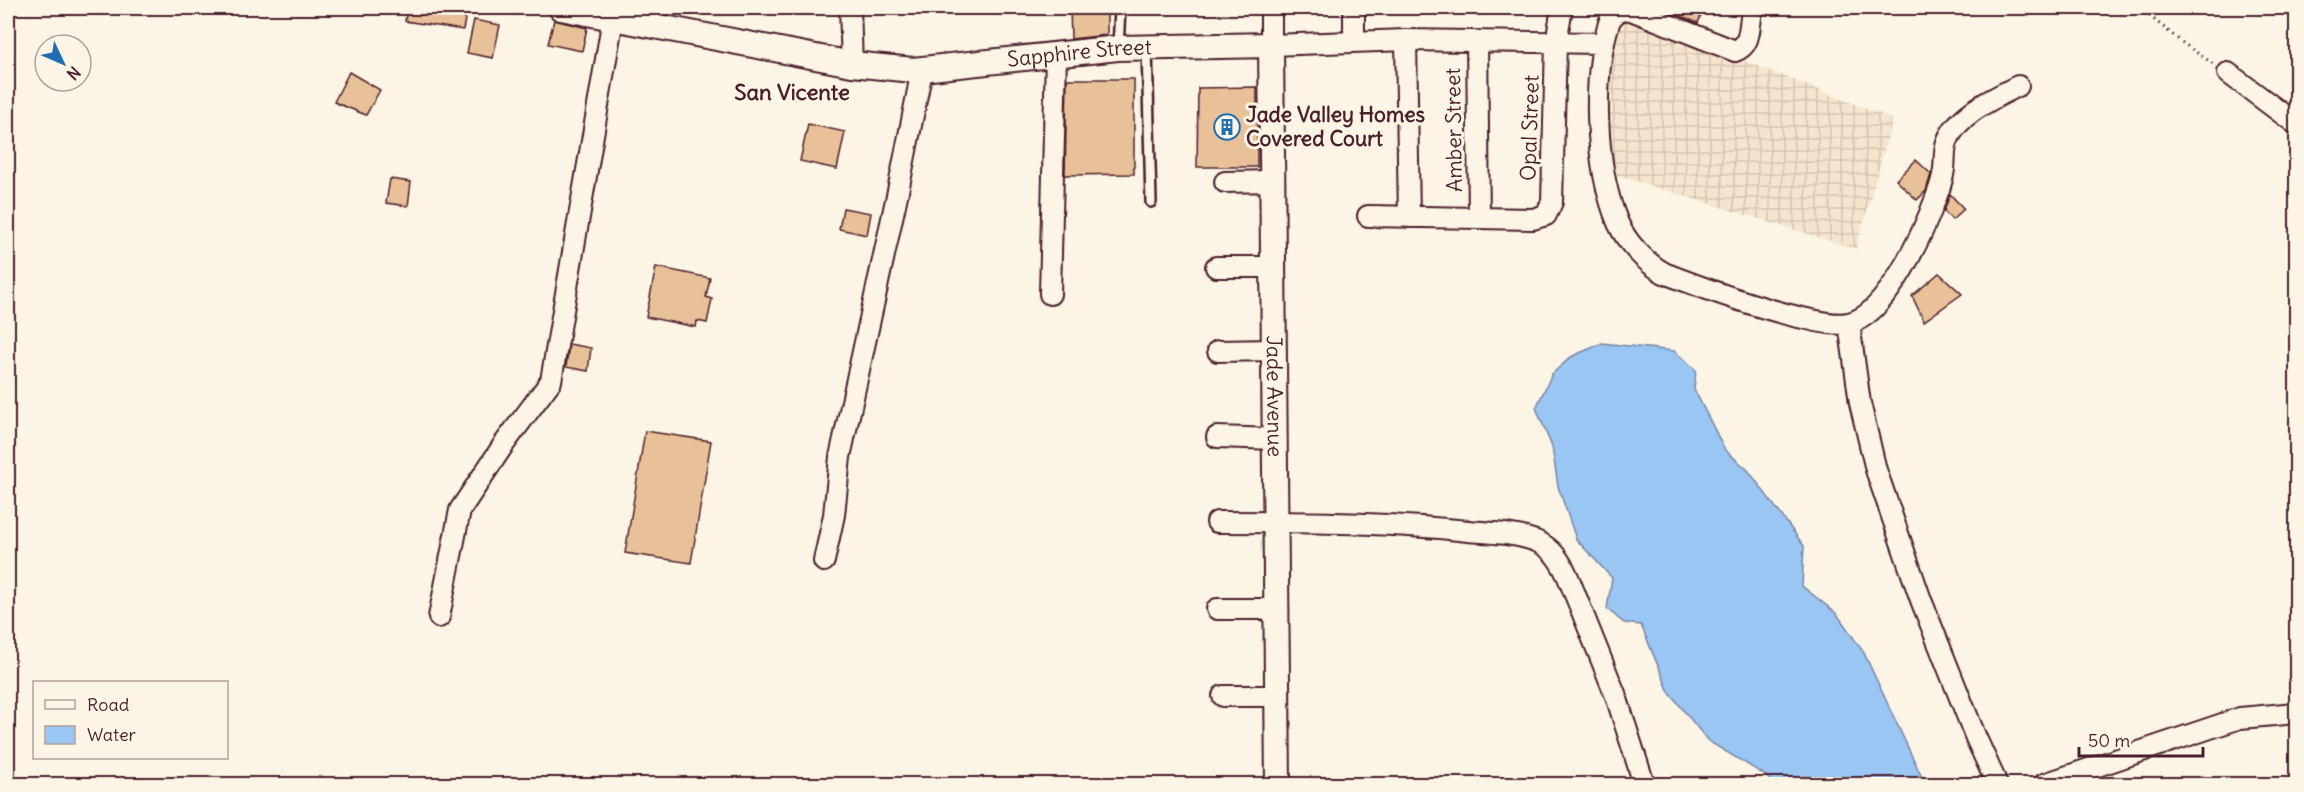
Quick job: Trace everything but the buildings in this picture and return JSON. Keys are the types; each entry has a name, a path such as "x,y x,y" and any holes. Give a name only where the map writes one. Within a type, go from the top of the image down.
{"street":[{"name":"Sapphire Street","path":"561,8 852,64 922,70 1146,46 1271,45 1406,40 1604,43"},
{"path":"850,8 852,64"},
{"name":"Jade Avenue","path":"1271,8 1278,784"},
{"path":"1354,8 1354,41"},
{"name":"Opal Street","path":"1479,218 1533,219 1546,215 1552,202 1556,42 1562,8"},
{"path":"1753,8 1746,44 1742,49 1736,51 1631,10 1623,9 1610,20 1604,43 1600,78 1599,110 1603,166 1611,203 1619,225 1635,249 1652,266 1664,273 1730,298 1816,321 1849,323 1862,316 1881,299 1905,265 1937,195 1944,172 1950,135 1977,110 2018,86"},
{"path":"439,617 460,510 504,444 551,381 613,18"},
{"path":"1406,40 1409,217"},
{"name":"Amber Street","path":"1477,41 1479,218"},
{"path":"1050,294 1056,55"},
{"path":"824,561 834,515 840,458 922,70"},
{"path":"2228,74 2296,124"},
{"path":"1225,182 1273,181"},
{"path":"1368,216 1479,218"},
{"path":"1216,267 1273,267"},
{"path":"1849,323 1860,403 1876,470 1921,600 1976,738 1997,784"},
{"path":"1218,351 1274,350"},
{"path":"1217,437 1275,439"},
{"path":"1217,522 1451,529 1522,536 1545,546 1561,561 1568,577 1616,696 1644,784"},
{"path":"1217,609 1276,609"},
{"path":"1222,696 1277,696"},
{"path":"2044,784 2240,718 2296,713"}],"lane":[{"path":"1118,48 1120,8"},
{"path":"1146,46 1151,202"}],"path":[{"path":"2140,8 2184,44 2228,74"}],"shaded area":[{"path":"1628,15 1893,119 1856,249 1610,173 1605,121 1613,28"}],"water":[{"path":"1602,343 1674,351 1696,370 1694,389 1725,450 1748,470 1804,546 1802,586 1837,614 1864,653 1925,784 1773,784 1765,775 1708,741 1669,692 1641,625 1624,623 1607,609 1612,578 1576,539 1558,486 1552,447 1536,408 1552,374 1571,357"}],"place":[{"name":"Jade Valley Homes Covered Court","path":"1227,127"}],"district":[{"name":"San Vicente","path":"792,92"}]}
